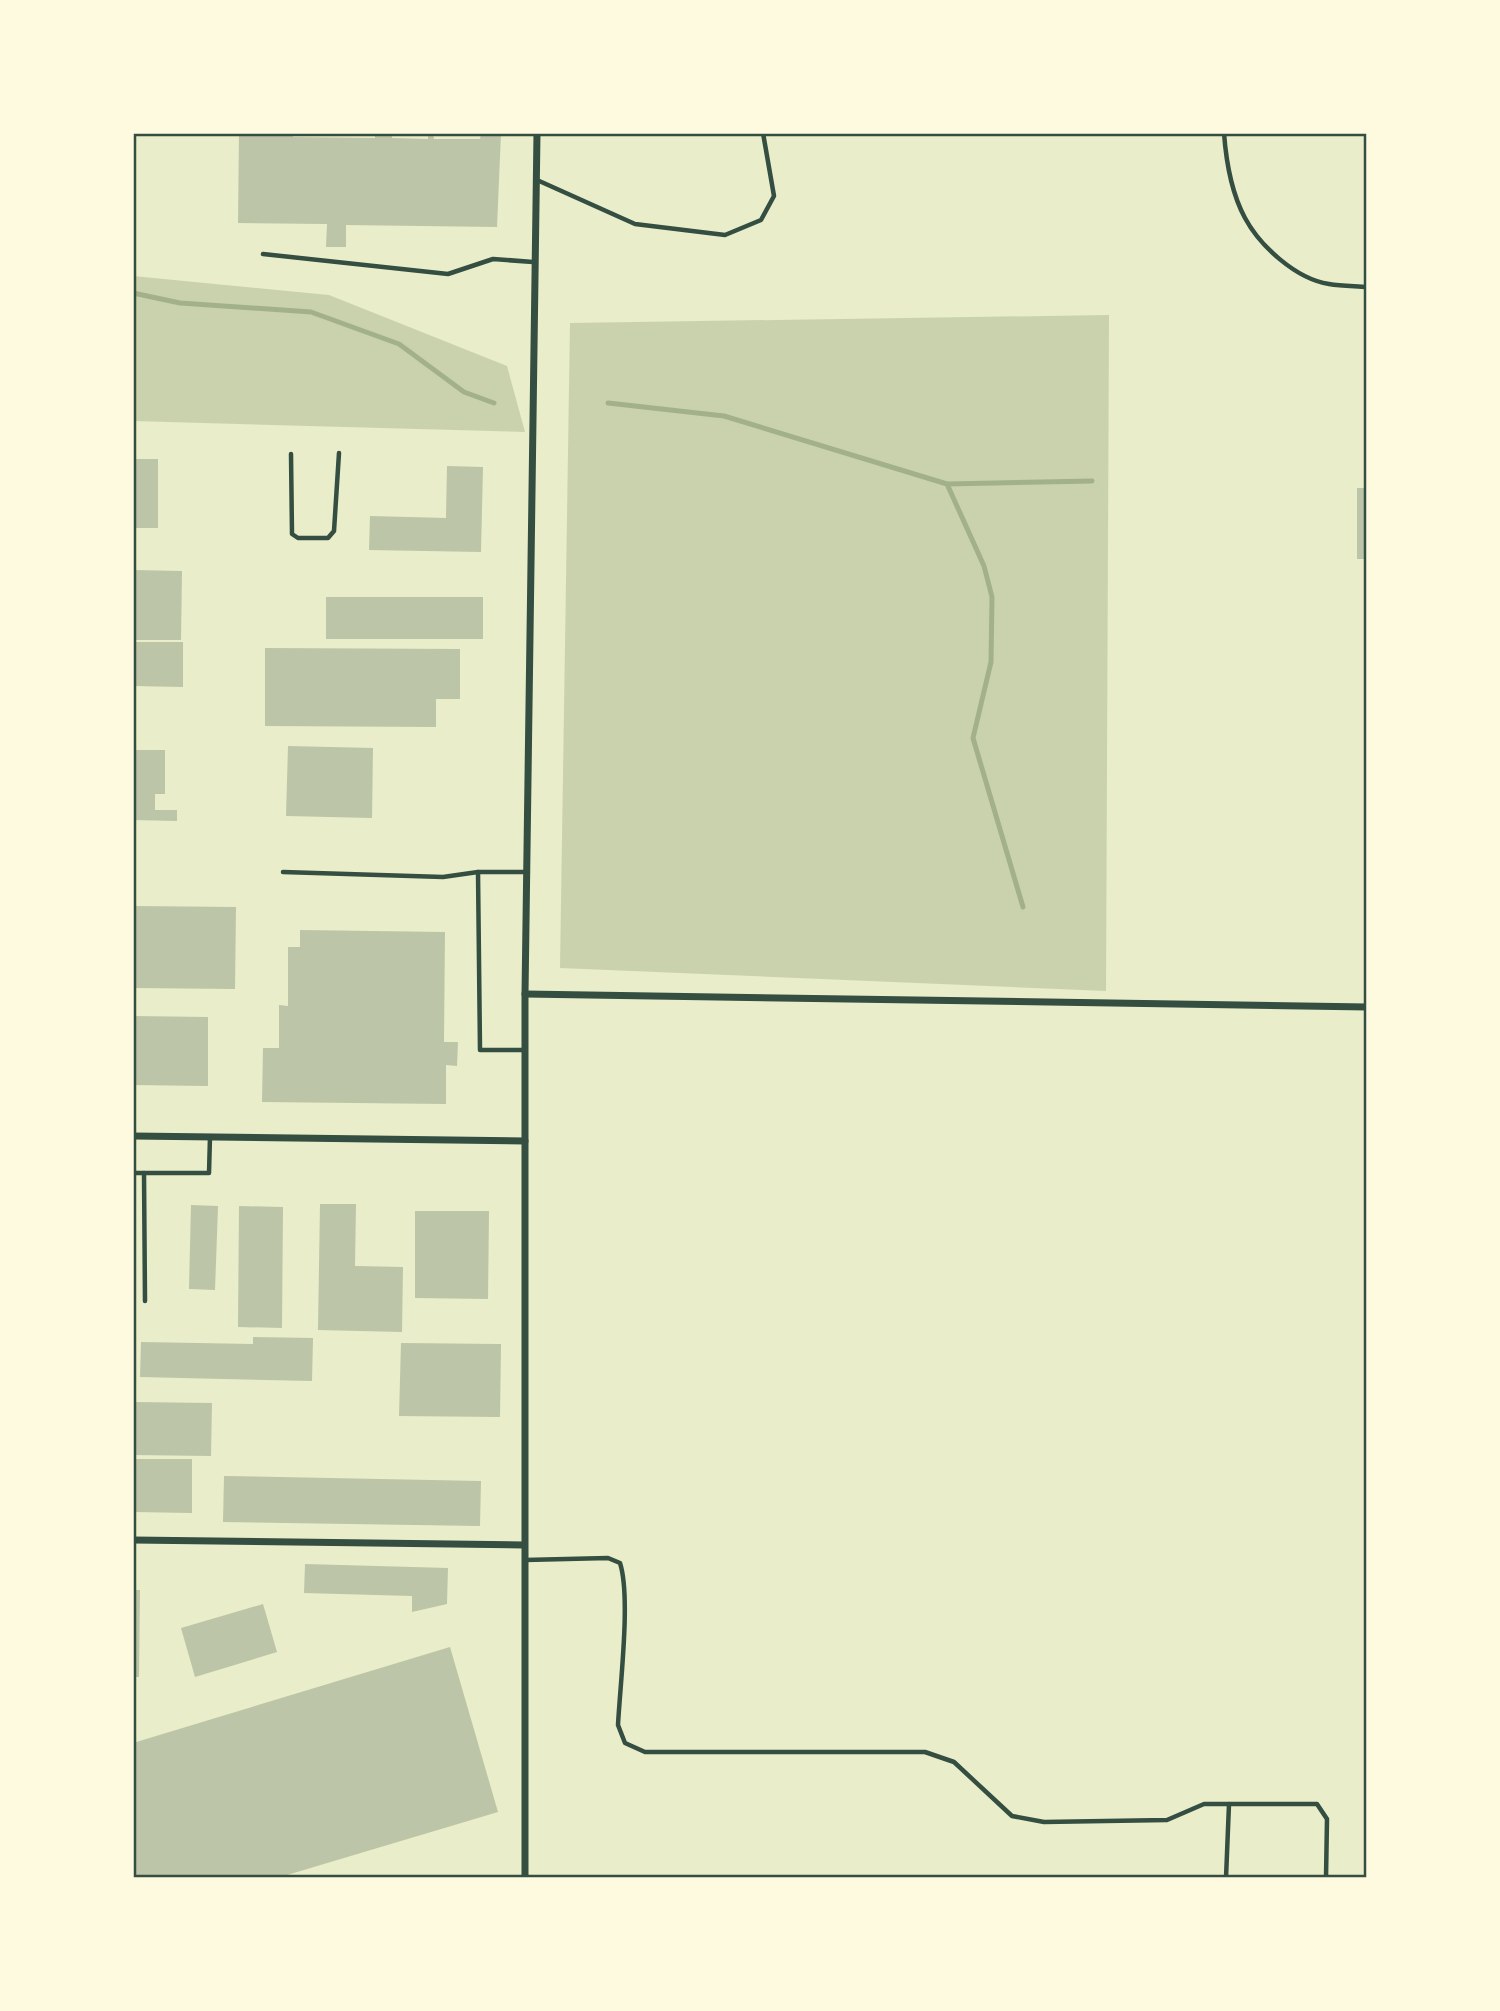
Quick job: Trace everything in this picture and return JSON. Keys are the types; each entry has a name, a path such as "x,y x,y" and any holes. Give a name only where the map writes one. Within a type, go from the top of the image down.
{"street":[{"path":"525,1878 525,994 533,262 537,133"},
{"path":"525,994 1367,1007"},
{"path":"133,1136 525,1141"},
{"path":"133,1540 524,1545"}],"lane":[{"path":"536,180 635,224 725,235 761,220 774,196 763,133"},
{"path":"1224,133 1226,158 1245,218 1271,251 1303,275 1327,284 1367,286"},
{"path":"262,254 448,274 493,259 533,262"},
{"path":"291,454 292,534 298,538 328,538 334,531 339,453"},
{"path":"283,872 443,877 478,872 528,872"},
{"path":"478,872 481,1050 525,1050"},
{"path":"133,1174 209,1173 210,1135"},
{"path":"144,1173 145,1301"},
{"path":"525,1560 608,1558 620,1563 624,1574 624,1597 618,1725 625,1743 645,1752 925,1752 954,1762 1012,1816 1044,1822 1167,1820 1204,1804 1317,1804 1327,1819 1325,1878"},
{"path":"1226,1878 1229,1804"}],"green space":[{"path":"133,276 329,295 507,366 525,432 133,421"},
{"path":"1109,315 1106,991 560,968 570,323"}],"building":[{"path":"293,133 293,137 375,138 375,133 392,133 392,138 428,139 428,133 433,133 434,139 480,139 481,133 501,133 497,227 346,225 346,247 326,247 327,224 238,223 239,134"},
{"path":"133,459 158,459 158,528 133,528"},
{"path":"447,466 483,467 481,552 369,550 370,516 446,518"},
{"path":"1357,488 1367,488 1367,559 1357,559"},
{"path":"133,570 182,571 181,640 133,640"},
{"path":"326,597 483,597 483,639 326,639"},
{"path":"133,642 183,642 183,687 133,686"},
{"path":"265,648 460,649 460,699 436,699 436,727 265,726"},
{"path":"288,746 373,748 372,818 286,816"},
{"path":"133,750 165,750 165,794 155,794 155,810 177,810 177,821 133,820"},
{"path":"133,906 236,907 235,989 133,988"},
{"path":"300,930 445,932 444,1042 458,1042 457,1066 446,1065 446,1104 262,1102 263,1048 279,1048 279,1005 288,1006 288,947 300,947"},
{"path":"133,1016 208,1017 208,1086 133,1085"},
{"path":"320,1204 356,1204 355,1266 403,1267 402,1332 318,1330"},
{"path":"191,1205 218,1206 215,1290 189,1289"},
{"path":"239,1206 283,1207 282,1328 238,1327"},
{"path":"415,1211 489,1211 488,1299 415,1298"},
{"path":"253,1337 313,1338 312,1381 140,1377 141,1342 253,1344"},
{"path":"401,1343 501,1344 500,1417 399,1416"},
{"path":"133,1402 212,1403 211,1456 133,1455"},
{"path":"133,1459 192,1459 192,1513 133,1512"},
{"path":"224,1476 481,1481 480,1526 223,1522"},
{"path":"305,1564 448,1568 447,1604 412,1612 412,1596 304,1593"},
{"path":"133,1590 140,1590 139,1677 133,1677"},
{"path":"263,1604 277,1652 195,1677 181,1628"},
{"path":"450,1647 498,1812 277,1878 133,1878 133,1743"}],"waterway":[{"path":"133,293 180,303 311,312 399,344 464,392 494,403"},
{"path":"608,403 724,416 947,484 1092,481"},
{"path":"947,484 984,566 992,597 991,662 973,738 1023,907"}]}
